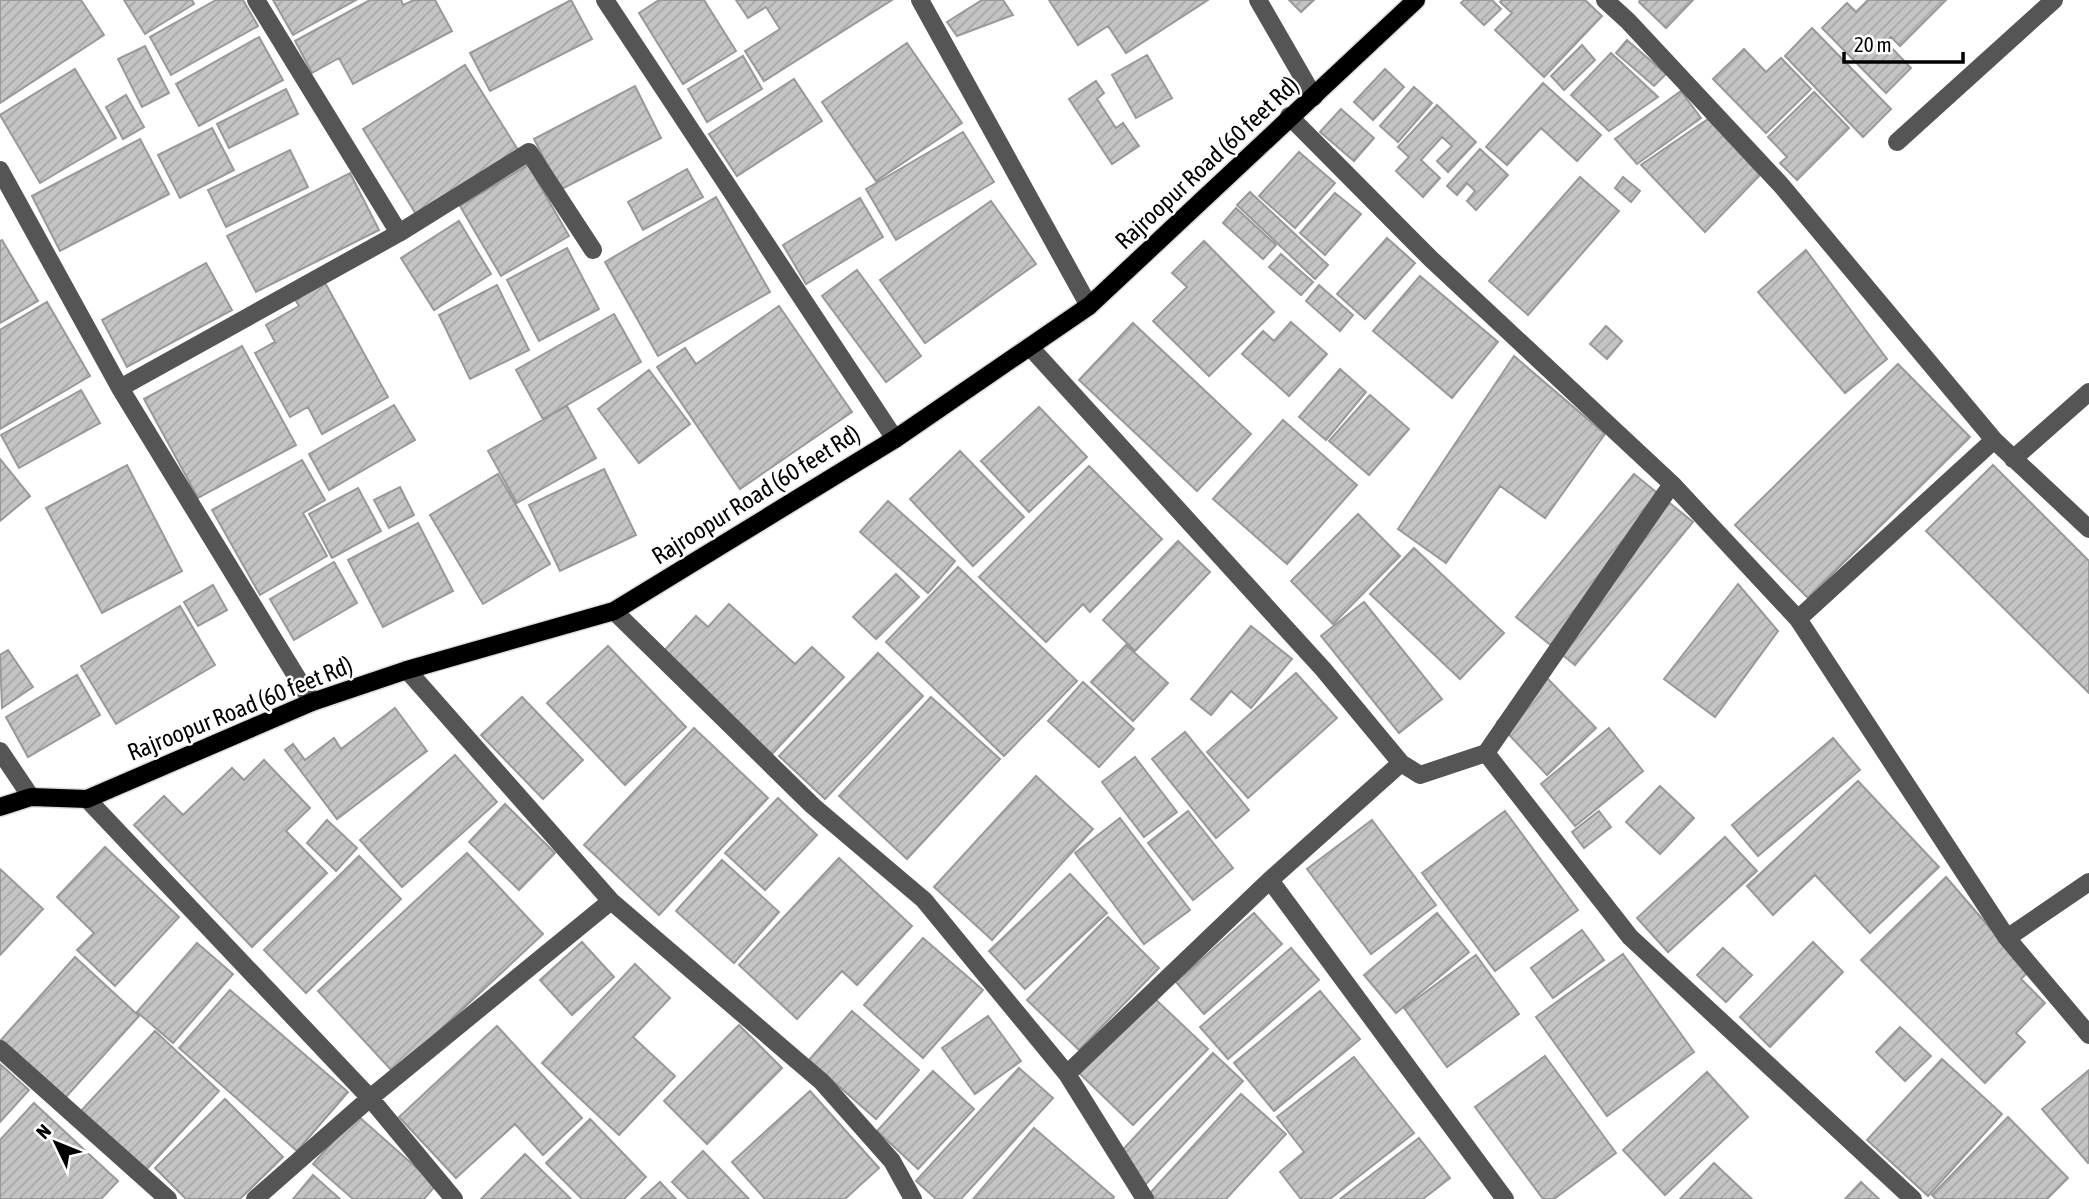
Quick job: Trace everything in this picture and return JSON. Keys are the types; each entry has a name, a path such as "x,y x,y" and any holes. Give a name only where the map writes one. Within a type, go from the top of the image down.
{"main road":[{"name":"Rajroopur Road (60 feet Rd)","path":"0,807 31,797 88,799 312,702 407,670 614,611 895,439 1088,306 1416,0"}],"street":[{"path":"256,0 398,233"},
{"path":"606,0 895,439"},
{"path":"920,0 1088,306"},
{"path":"1258,0 1314,97"},
{"path":"1605,0 1628,21 1782,185 1994,440 2089,528"},
{"path":"1897,142 2054,0"},
{"path":"1289,116 1431,259 1672,484 1798,618 2007,938 2089,1035"},
{"path":"120,388 398,233 529,152 593,250"},
{"path":"0,170 120,388 312,702"},
{"path":"1030,347 1323,669 1401,763 1420,775 1486,753 1672,484"},
{"path":"2013,459 2089,392"},
{"path":"1798,618 1994,440"},
{"path":"614,611 813,806 924,900 1067,1074 1144,1199"},
{"path":"407,670 611,901 822,1082 892,1161 913,1199"},
{"path":"0,751 31,797"},
{"path":"1486,753 1630,937 1913,1199"},
{"path":"1067,1074 1270,880 1401,763"},
{"path":"88,799 370,1098 454,1199"},
{"path":"1270,880 1504,1199"},
{"path":"2007,938 2089,882"},
{"path":"255,1199 370,1098 611,901"},
{"path":"0,1049 168,1199"}],"building":[{"path":"0,0 81,0 104,35 0,103"},
{"path":"124,0 192,0 194,4 145,34"},
{"path":"216,0 243,0 258,26 171,75 150,37"},
{"path":"273,0 356,0 293,35"},
{"path":"370,0 401,0 403,5 414,0 435,0 452,31 353,84 339,58 312,73 295,41"},
{"path":"571,0 592,39 490,91 470,53"},
{"path":"659,0 704,0 736,51 683,84 639,13"},
{"path":"736,0 892,0 764,81 745,51 780,29 766,7 748,18"},
{"path":"982,0 1003,0 1013,15 957,36 947,22"},
{"path":"1049,0 1208,0 1126,53 1108,26 1078,45"},
{"path":"1289,0 1314,0 1301,12"},
{"path":"1464,0 1492,0 1501,9 1484,25 1461,3"},
{"path":"1585,0 1602,16 1544,77 1495,30 1512,13 1500,2"},
{"path":"1640,0 1693,0 1666,28"},
{"path":"1868,0 1946,0 1900,46 1891,37 1886,42 1911,68 1886,93 1822,28 1847,3 1856,12"},
{"path":"1812,28 1891,109 1863,137 1785,56"},
{"path":"259,37 283,80 199,126 176,84"},
{"path":"1627,40 1666,74 1654,86 1616,53"},
{"path":"907,43 962,123 876,181 822,102"},
{"path":"1582,45 1595,60 1564,90 1551,76"},
{"path":"145,46 169,93 142,107 118,59"},
{"path":"1744,49 1766,72 1781,58 1811,89 1766,133 1713,79"},
{"path":"1611,53 1658,97 1609,131 1571,95"},
{"path":"1147,55 1172,98 1136,118 1112,75"},
{"path":"743,56 762,89 707,122 688,89"},
{"path":"465,65 518,150 416,214 363,129"},
{"path":"75,69 116,138 40,183 0,115"},
{"path":"1385,69 1404,87 1373,120 1354,102"},
{"path":"794,79 822,121 737,176 709,134"},
{"path":"1096,81 1104,93 1097,99 1116,128 1123,123 1139,146 1112,164 1069,99"},
{"path":"1543,83 1601,135 1577,161 1541,128 1507,165 1486,147"},
{"path":"635,86 661,138 560,190 534,139"},
{"path":"1414,87 1432,103 1398,142 1380,126"},
{"path":"286,89 298,114 229,148 217,124"},
{"path":"1681,91 1701,118 1637,164 1615,139"},
{"path":"1814,92 1849,128 1797,180 1780,163 1787,157 1768,137"},
{"path":"126,95 144,127 123,139 106,107"},
{"path":"1437,105 1476,142 1448,172 1437,161 1452,146 1442,137 1421,160 1440,178 1423,197 1396,171 1409,157 1398,147"},
{"path":"1341,109 1374,138 1354,161 1320,132"},
{"path":"1708,119 1760,175 1705,232 1641,165"},
{"path":"212,128 234,170 180,198 158,155"},
{"path":"963,132 994,182 896,240 866,189"},
{"path":"140,139 169,194 60,251 32,196"},
{"path":"1480,149 1508,175 1476,210 1467,201 1475,191 1467,183 1457,195 1447,186"},
{"path":"290,150 308,187 226,227 208,190"},
{"path":"1299,152 1335,183 1295,228 1259,196"},
{"path":"528,165 569,236 501,276 460,206"},
{"path":"687,169 703,197 643,230 628,202"},
{"path":"350,173 379,230 256,292 227,236"},
{"path":"1580,177 1619,211 1528,315 1489,281"},
{"path":"1623,177 1640,191 1631,202 1615,188"},
{"path":"1250,192 1328,265 1315,279 1237,205"},
{"path":"1335,193 1361,214 1325,255 1300,233"},
{"path":"716,197 770,292 658,356 605,262"},
{"path":"860,198 883,237 806,284 783,245"},
{"path":"991,201 1036,264 925,343 880,280"},
{"path":"1236,208 1276,245 1263,259 1223,223"},
{"path":"459,221 491,274 434,310 401,258"},
{"path":"1387,238 1415,263 1365,319 1337,294"},
{"path":"2,240 38,301 0,323 0,241"},
{"path":"1204,241 1274,312 1209,376 1153,321 1187,287 1172,273"},
{"path":"567,248 599,309 539,341 507,280"},
{"path":"1806,250 1887,359 1845,393 1758,292"},
{"path":"1281,254 1313,282 1301,295 1269,267"},
{"path":"206,263 232,310 127,367 102,320"},
{"path":"857,270 921,356 886,382 822,296"},
{"path":"1420,276 1498,342 1452,398 1373,331"},
{"path":"323,279 388,397 322,434 308,407 290,417 255,353 275,342 266,325 299,306 293,296"},
{"path":"497,285 529,350 470,379 439,315"},
{"path":"1319,285 1353,315 1340,331 1306,301"},
{"path":"47,302 90,376 0,429 0,330"},
{"path":"779,306 852,412 740,489 657,367 685,348 696,364"},
{"path":"614,314 641,362 543,419 516,370"},
{"path":"1291,322 1327,354 1289,396 1242,354 1263,331 1274,341"},
{"path":"1133,323 1251,434 1197,491 1079,380"},
{"path":"1606,326 1622,341 1607,359 1590,344"},
{"path":"242,346 296,445 198,498 144,399"},
{"path":"1514,356 1605,434 1545,518 1500,486 1446,563 1398,529"},
{"path":"1898,364 1970,437 1808,598 1735,525"},
{"path":"1340,369 1366,392 1326,440 1299,417"},
{"path":"649,370 690,424 639,463 598,409"},
{"path":"81,390 100,423 19,468 1,435"},
{"path":"1370,395 1409,429 1369,475 1329,441"},
{"path":"394,405 415,440 329,490 309,454"},
{"path":"567,406 596,458 517,503 488,451"},
{"path":"1039,407 1087,457 1029,512 981,461"},
{"path":"1283,420 1357,485 1287,564 1213,499"},
{"path":"960,451 1024,517 973,566 910,499"},
{"path":"0,459 30,496 0,521"},
{"path":"302,460 325,500 303,513 327,556 260,595 212,510"},
{"path":"127,465 182,571 102,613 46,508"},
{"path":"1993,465 2089,561 2089,693 1926,531"},
{"path":"1089,466 1162,539 1090,612 1083,604 1046,642 979,577"},
{"path":"604,469 636,535 560,571 529,505"},
{"path":"498,474 550,564 483,604 430,515"},
{"path":"1634,474 1693,522 1575,665 1516,617"},
{"path":"400,487 414,515 389,528 374,500"},
{"path":"358,488 381,531 332,558 309,514"},
{"path":"888,501 955,561 928,593 860,532"},
{"path":"1358,514 1400,556 1333,624 1291,581"},
{"path":"418,523 453,591 383,627 348,560"},
{"path":"1178,541 1210,572 1135,651 1103,620"},
{"path":"1414,548 1504,633 1460,679 1370,594"},
{"path":"334,562 357,603 294,640 270,599"},
{"path":"958,567 1077,681 1004,756 886,642"},
{"path":"896,574 919,597 876,639 853,617"},
{"path":"1738,584 1778,631 1715,717 1664,679"},
{"path":"213,585 227,610 198,626 184,602"},
{"path":"1364,602 1442,699 1399,733 1321,636"},
{"path":"729,604 795,664 812,647 844,677 772,754 662,653 696,616 708,627"},
{"path":"180,606 215,665 116,724 81,666"},
{"path":"1251,626 1292,659 1251,708 1231,691 1211,715 1191,699"},
{"path":"1126,645 1168,683 1133,721 1091,682"},
{"path":"608,646 686,727 625,785 547,703"},
{"path":"8,650 33,687 2,708 0,655"},
{"path":"878,653 923,696 825,799 779,756"},
{"path":"1296,673 1337,718 1248,798 1207,752"},
{"path":"77,675 100,715 28,757 6,717"},
{"path":"1545,676 1596,728 1547,775 1497,722"},
{"path":"1083,682 1134,729 1099,767 1048,721"},
{"path":"522,697 583,760 543,799 481,735"},
{"path":"931,697 1000,759 907,859 839,796"},
{"path":"395,708 427,751 337,819 285,750 293,744 305,760 334,738 341,749"},
{"path":"694,728 768,798 659,915 584,845"},
{"path":"1609,728 1643,771 1575,826 1541,784"},
{"path":"1185,732 1249,810 1216,838 1152,759"},
{"path":"1833,738 1860,770 1758,856 1732,825"},
{"path":"455,755 497,802 402,887 360,840"},
{"path":"1135,757 1177,812 1144,837 1102,782"},
{"path":"264,760 310,808 286,831 327,873 252,947 134,825 164,796 183,815 232,768 244,780"},
{"path":"1036,776 1093,829 992,940 934,887"},
{"path":"1858,781 1939,867 1870,933 1815,875 1773,915 1747,886"},
{"path":"1660,786 1694,818 1660,854 1626,822"},
{"path":"778,798 817,835 765,890 725,853"},
{"path":"505,804 555,853 519,890 469,842"},
{"path":"1188,811 1233,868 1193,900 1148,843"},
{"path":"1505,811 1578,910 1495,971 1422,873"},
{"path":"1599,811 1611,827 1584,848 1572,832"},
{"path":"1120,818 1190,910 1144,944 1075,853"},
{"path":"327,820 357,848 336,871 307,843"},
{"path":"1372,820 1436,905 1371,954 1307,869"},
{"path":"1725,837 1757,871 1668,952 1637,918"},
{"path":"105,847 179,917 115,986 77,950 94,933 57,897"},
{"path":"467,853 543,934 394,1073 318,991"},
{"path":"359,856 401,899 306,993 264,950"},
{"path":"839,858 912,926 857,985 842,971 797,1019 739,965"},
{"path":"722,860 779,912 734,963 676,911"},
{"path":"0,869 43,909 0,955"},
{"path":"1070,874 1107,913 1025,989 989,951"},
{"path":"1946,877 2028,972 2021,979 2045,1003 2016,1033 2025,1042 1985,1083 1861,960"},
{"path":"1254,913 1282,944 1204,1014 1176,982"},
{"path":"1437,913 1469,952 1396,1013 1364,975"},
{"path":"1108,917 1159,968 1079,1050 1027,1000"},
{"path":"1582,930 1604,960 1553,998 1531,968"},
{"path":"923,938 983,990 923,1058 864,1005"},
{"path":"582,942 614,977 572,1015 540,980"},
{"path":"1813,942 1843,972 1770,1047 1740,1017"},
{"path":"197,943 233,974 173,1043 137,1012"},
{"path":"1291,948 1319,980 1228,1059 1200,1027"},
{"path":"1723,948 1752,975 1726,1002 1697,975"},
{"path":"1623,954 1694,1052 1607,1116 1536,1017"},
{"path":"1476,955 1519,1014 1447,1067 1404,1008"},
{"path":"75,957 139,1016 65,1098 1,1040"},
{"path":"635,964 670,998 633,1037 675,1076 619,1135 542,1063"},
{"path":"230,990 348,1092 297,1151 179,1048"},
{"path":"1320,991 1360,1039 1274,1111 1234,1063"},
{"path":"1152,996 1208,1049 1133,1125 1078,1072"},
{"path":"852,1011 919,1070 876,1119 809,1060"},
{"path":"988,1016 1021,1061 975,1094 942,1048"},
{"path":"739,1025 782,1068 707,1144 664,1101"},
{"path":"497,1026 582,1118 543,1155 515,1124 456,1178 399,1117"},
{"path":"1900,1027 1931,1056 1905,1081 1876,1052"},
{"path":"155,1031 219,1091 144,1172 80,1112"},
{"path":"1213,1053 1243,1081 1145,1185 1116,1157"},
{"path":"1545,1056 1616,1153 1554,1199 1543,1199 1475,1107"},
{"path":"1354,1057 1414,1133 1330,1199 1301,1199 1280,1172 1304,1152 1277,1117"},
{"path":"1942,1059 2002,1114 1928,1196 1867,1140"},
{"path":"0,1064 29,1090 0,1122"},
{"path":"1019,1068 1053,1098 961,1199 936,1199 916,1181"},
{"path":"2089,1070 2089,1162 2088,1163 2042,1109"},
{"path":"933,1071 974,1109 918,1169 877,1131"},
{"path":"1707,1072 1748,1117 1665,1195 1623,1150"},
{"path":"810,1091 879,1168 845,1199 765,1199 732,1162"},
{"path":"1241,1094 1286,1134 1226,1199 1156,1199 1150,1193"},
{"path":"225,1099 283,1157 240,1199 186,1199 155,1168"},
{"path":"34,1103 118,1181 101,1199 0,1199 0,1140"},
{"path":"357,1115 436,1185 424,1199 353,1199 313,1164"},
{"path":"2008,1117 2068,1178 2047,1199 1936,1199 1932,1195"},
{"path":"590,1119 646,1177 624,1199 582,1199 546,1163"},
{"path":"1034,1128 1114,1197 1113,1199 973,1199"},
{"path":"1419,1138 1450,1178 1423,1199 1340,1199"},
{"path":"703,1151 749,1199 689,1199 672,1182"},
{"path":"525,1154 571,1199 481,1199"},
{"path":"1714,1163 1752,1199 1680,1199"},
{"path":"313,1175 340,1199 293,1199"},
{"path":"660,1182 676,1199 641,1199"},
{"path":"1861,1182 1879,1199 1845,1199"}]}
